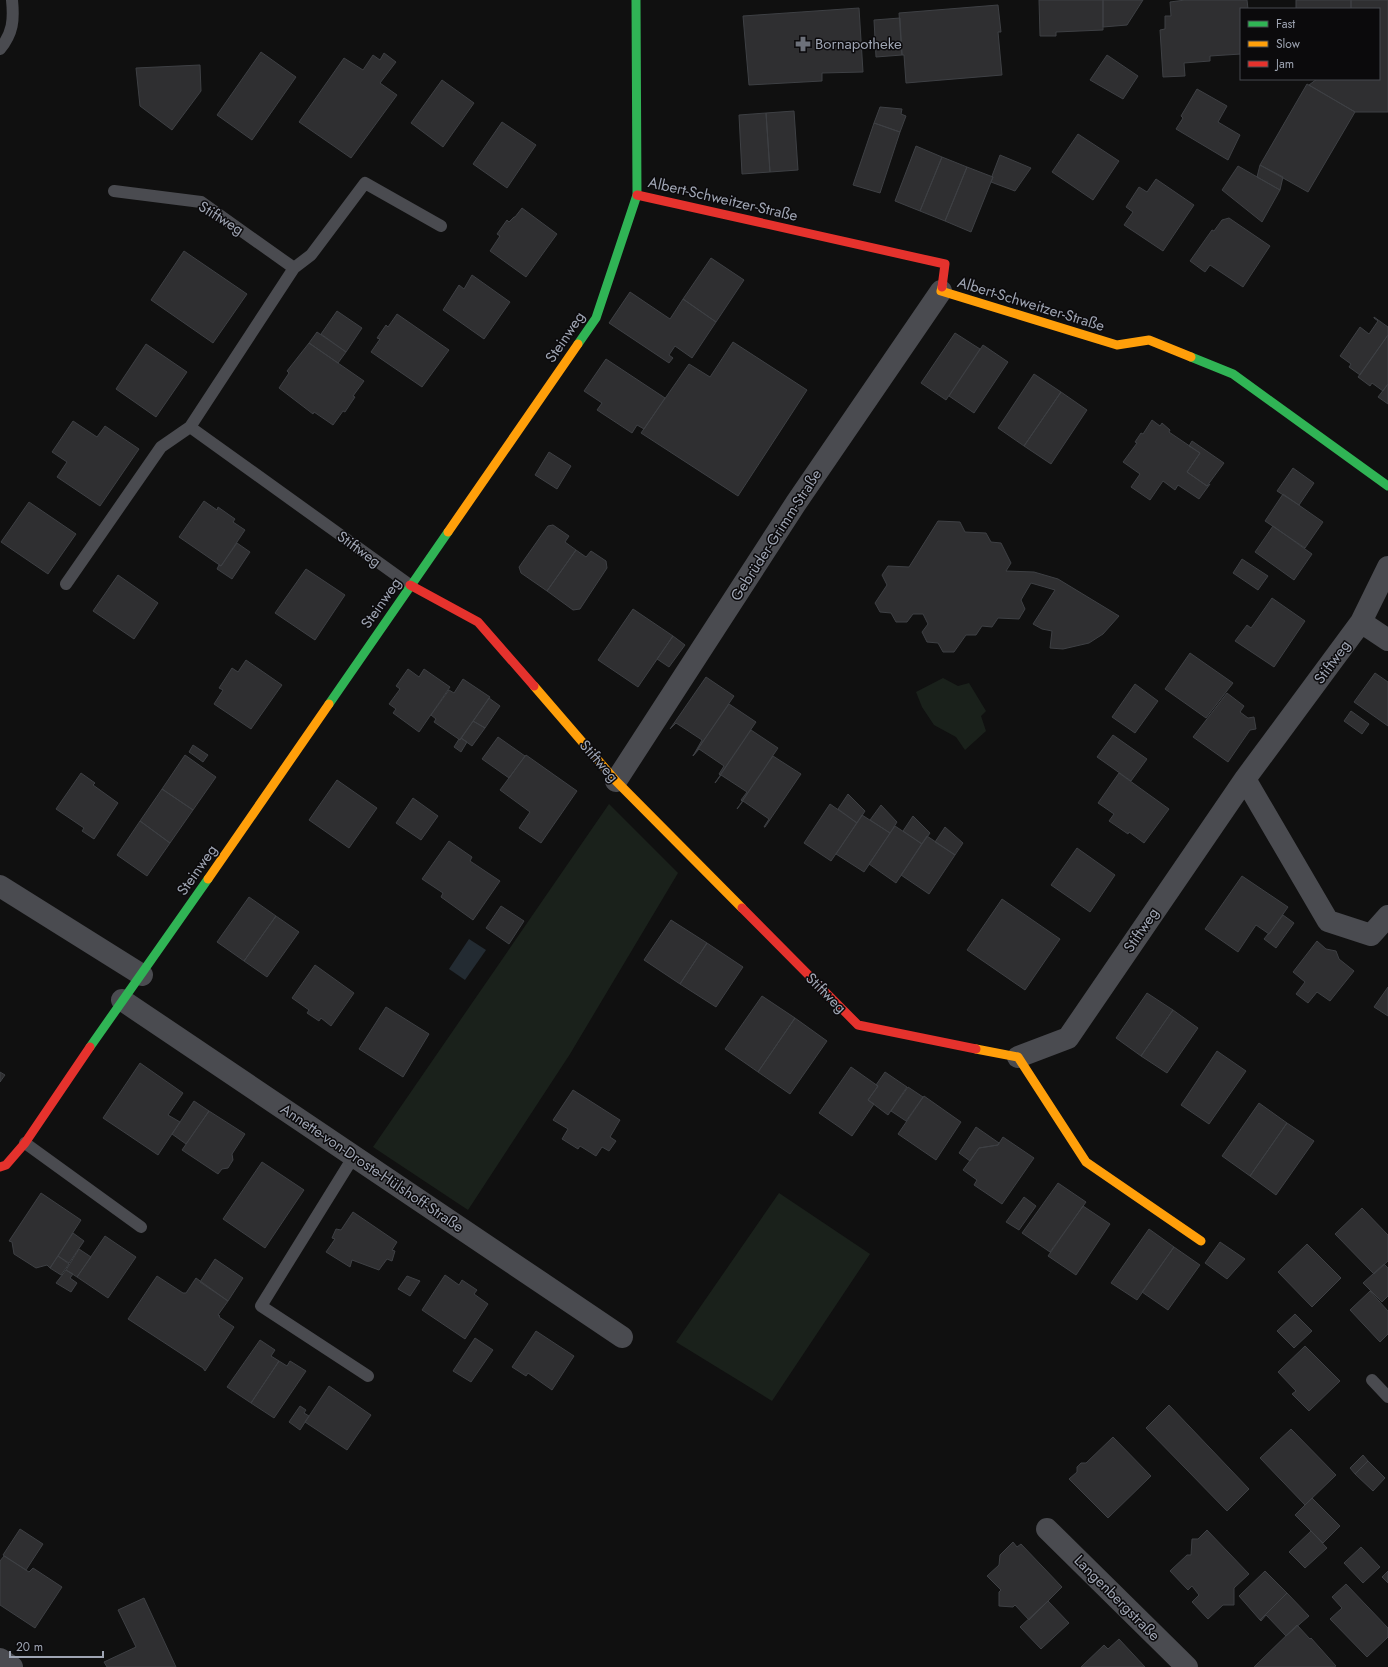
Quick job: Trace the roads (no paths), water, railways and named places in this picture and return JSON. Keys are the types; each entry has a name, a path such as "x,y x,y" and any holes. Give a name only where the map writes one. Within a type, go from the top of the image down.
{"street":[{"name":"Steinweg","path":"2,1169 25,1144 122,1000 142,976 410,585 596,318 637,194 636,0"},
{"name":"Albert-Schweitzer-Straße","path":"637,194 946,264 941,291 1117,345 1149,340 1233,374 1388,486"},
{"name":"Gebrüder-Grimm-Straße","path":"616,781 796,503 941,291"},
{"name":"Stiftweg","path":"410,585 478,622 616,781 858,1025 1018,1057 1068,1038 1245,779 1362,622 1388,567"},
{"path":"1362,622 1388,640"},
{"path":"1245,779 1328,921 1371,935 1388,916"},
{"path":"0,886 142,976"},
{"name":"Annette-von-Droste-Hülshoff-Straße","path":"122,1000 622,1337"},
{"path":"1018,1057 1086,1162 1201,1241"},
{"name":"Langenbergstraße","path":"1047,1528 1187,1667"},
{"path":"0,1659 12,1667"}],"lane":[{"path":"0,49 8,40 14,18 12,0"},
{"path":"66,584 161,447 190,427 294,268 311,255 365,183 441,226"},
{"name":"Stiftweg","path":"114,191 201,202 294,268"},
{"name":"Stiftweg","path":"190,427 410,585"},
{"path":"25,1144 141,1227"},
{"path":"354,1156 261,1306 368,1376"},
{"path":"1372,1380 1388,1397"}],"place":[{"name":"Bornapotheke","path":"803,44"}]}
